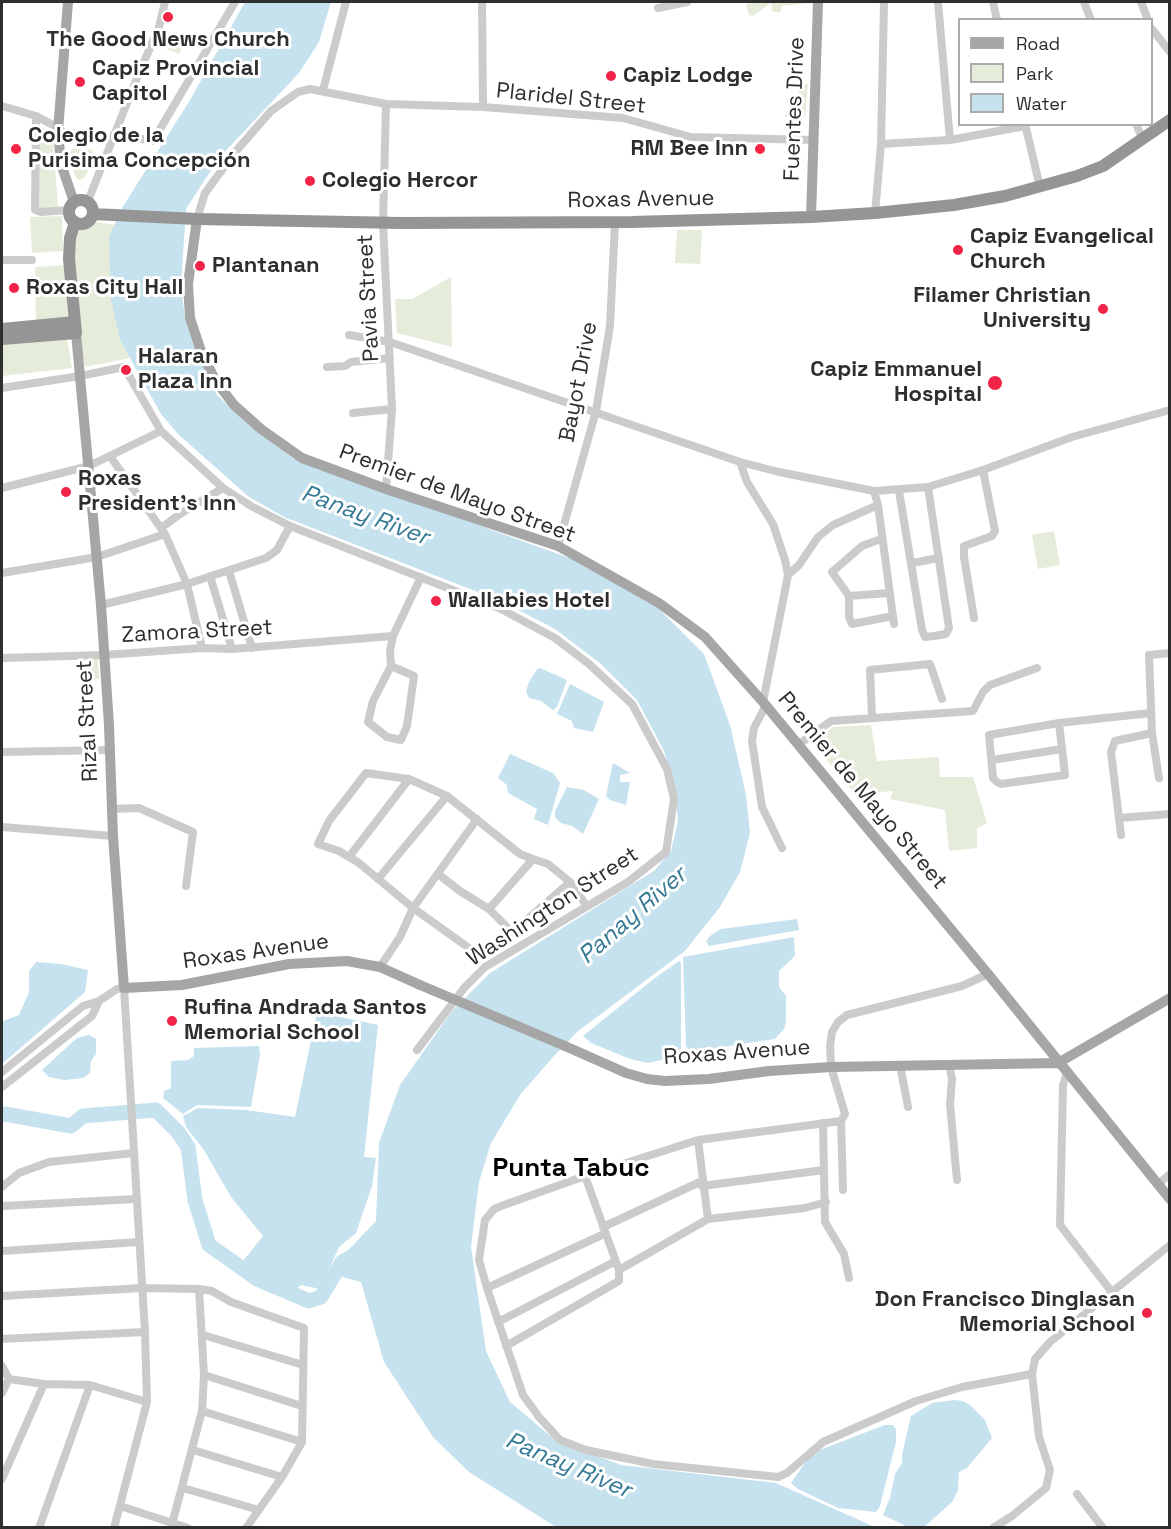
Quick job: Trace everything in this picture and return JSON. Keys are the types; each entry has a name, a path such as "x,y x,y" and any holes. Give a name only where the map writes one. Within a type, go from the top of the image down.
{"highway":[{"name":"Roxas Avenue","path":"93,214 191,219 383,223 615,222 876,213 954,205 1005,196 1077,176 1103,166 1170,120"},
{"path":"73,211 86,223 93,214 92,206 81,199 73,211 69,259 76,327"},
{"path":"2,329 76,327"},
{"path":"2,339 76,327"}],"main road":[{"path":"68,2 58,131 62,164 73,211"},
{"name":"Fuentes Drive","path":"811,217 818,2"},
{"name":"Premier de Mayo Street","path":"191,219 188,284 190,318 201,351 215,380 234,405 261,429 302,458 386,489 558,546 659,603 705,637 765,704 988,974 1058,1063"},
{"name":"Rizal Street","path":"76,327 101,605 110,750 112,836 124,988"},
{"name":"Roxas Avenue","path":"124,988 182,985 289,964 348,961 380,967 626,1073 665,1081 709,1079 831,1066 1058,1063"},
{"path":"1170,998 1058,1063 1170,1200"}],"street":[{"path":"87,201 159,27 165,2"},
{"path":"2,106 36,116 51,124 58,131 153,141 235,2"},
{"path":"191,219 205,193 271,111 298,92 310,89 323,90 346,2"},
{"path":"482,2 483,107"},
{"path":"658,8 687,2"},
{"path":"876,213 881,144 884,2"},
{"path":"938,2 950,140"},
{"path":"993,2 997,18"},
{"path":"1084,2 1090,18"},
{"path":"1141,2 1147,18"},
{"path":"1153,30 1170,52"},
{"name":"Plaridel Street","path":"323,90 386,104 483,107 623,118 691,137 814,140"},
{"name":"Pavia Street","path":"386,104 383,223 392,409 386,489"},
{"path":"36,116 35,210 41,212 73,211"},
{"path":"881,144 950,140 1020,126"},
{"path":"1025,126 1040,187"},
{"path":"1137,126 1143,140"},
{"name":"Bayot Drive","path":"558,546 596,411 610,326 615,222"},
{"path":"2,260 32,260"},
{"path":"349,335 390,342 740,462 874,491 899,491 928,487 983,470 1072,437 1170,410"},
{"path":"327,367 345,366 351,362 390,357"},
{"name":"Washington Street","path":"80,376 124,367 161,431 223,488 251,506 290,526 501,609 555,638 589,664 632,704 652,738 667,769 674,799 666,852 627,882 485,967 465,987 417,1050"},
{"path":"2,388 80,376"},
{"path":"353,413 392,409"},
{"path":"2,488 89,466 161,431"},
{"path":"110,456 163,531 187,584 202,648"},
{"path":"740,462 747,482 773,524 788,575 765,704 754,728 752,741 762,807 782,848"},
{"path":"974,618 964,546 992,536 995,531 983,470"},
{"path":"899,491 925,637 946,634 949,628 928,487"},
{"path":"2,573 97,557 163,531 180,514 223,488"},
{"path":"874,491 878,505 893,620 852,624 849,617 849,596 832,572 862,546 881,539"},
{"path":"788,575 799,565 819,537 833,525 878,505"},
{"path":"101,605 187,584 266,558 278,550 290,526"},
{"path":"912,563 939,558"},
{"path":"229,571 252,648"},
{"path":"210,576 232,649"},
{"path":"391,666 414,676 407,726 401,740 387,737 369,722 373,701 391,666 390,651 393,636 421,577"},
{"path":"849,596 889,593"},
{"name":"Zamora Street","path":"2,658 104,655 202,648 252,648 393,636"},
{"path":"1159,778 1152,733 1149,655 1170,653"},
{"path":"873,718 870,670 930,664 942,699"},
{"path":"798,745 831,721 974,711 983,692 990,685 1037,668"},
{"path":"1059,723 1065,775 997,783 993,778 989,735 1059,723 1151,713"},
{"path":"1121,835 1111,752 1115,741 1152,733"},
{"path":"992,760 1062,749"},
{"path":"2,752 110,750"},
{"path":"570,882 483,958 413,908 349,857 318,844 329,821 366,773 409,779 447,795 520,854 548,864 570,882 586,905"},
{"path":"349,857 409,779"},
{"path":"378,879 447,795"},
{"path":"112,809 139,808 193,832 186,886"},
{"path":"1119,818 1170,814"},
{"path":"380,967 413,908 477,819"},
{"path":"2,827 112,836"},
{"path":"489,909 534,859"},
{"path":"438,874 489,909 512,932"},
{"path":"843,1190 841,1121 845,1114 831,1066 832,1032 838,1022 847,1015 962,986 988,974"},
{"path":"2,1072 83,1006 99,1001 111,992 124,988"},
{"name":"Rizal Street","path":"114,1527 147,1402 146,1332 124,988"},
{"path":"2,1087 92,1016 99,1001"},
{"path":"900,1065 908,1107"},
{"path":"949,1065 952,1079 950,1104 957,1180"},
{"path":"1067,1073 1063,1085 1060,1226 1111,1292"},
{"path":"841,1121 699,1140 585,1176 494,1209 485,1220 479,1260 523,1395 560,1440 585,1450 653,1464 778,1477 787,1473 823,1442 916,1401 962,1387 1032,1374"},
{"path":"823,1123 825,1222 843,1254 849,1278"},
{"path":"699,1140 702,1184 708,1219"},
{"path":"2,1187 19,1173 49,1162 134,1153"},
{"path":"487,1288 702,1184 824,1170"},
{"path":"1157,1185 1170,1174"},
{"path":"506,1346 619,1281 619,1270 614,1262 585,1176"},
{"path":"2,1206 136,1198"},
{"path":"619,1270 708,1219 804,1208 826,1202"},
{"path":"2,1251 139,1242"},
{"path":"993,1527 1012,1516 1046,1488 1050,1470 1039,1437 1032,1374 1035,1359 1040,1351 1170,1245"},
{"path":"498,1322 614,1262"},
{"path":"2,1296 142,1288 199,1289 212,1291 231,1302 304,1328 302,1442 282,1477 246,1527"},
{"path":"172,1525 202,1411 204,1375 199,1289"},
{"path":"2,1339 146,1332"},
{"path":"203,1335 303,1365"},
{"path":"2,1366 9,1379"},
{"path":"204,1375 302,1406"},
{"path":"9,1379 44,1384 90,1385 147,1402"},
{"path":"2,1393 9,1379"},
{"path":"2,1479 44,1384"},
{"path":"39,1527 90,1385"},
{"path":"202,1411 302,1442"},
{"path":"193,1450 282,1477"},
{"path":"183,1488 259,1510"},
{"path":"1077,1494 1103,1527"},
{"path":"120,1506 172,1525 188,1527"}],"green space":[{"path":"750,2 810,3 782,6 780,13 772,11 771,3 753,16 749,15 746,5"},
{"path":"161,34 184,44 179,54 156,44"},
{"path":"799,83 808,84 805,117 785,117 786,111 798,110"},
{"path":"39,128 52,130 58,207 38,209"},
{"path":"75,147 92,150 93,154 89,169 84,178 80,180 74,173 68,153"},
{"path":"62,216 63,251 32,253 30,217"},
{"path":"97,222 115,225 109,237 120,340 130,358 85,367 80,342 71,254 79,228"},
{"path":"677,230 702,230 700,264 675,263"},
{"path":"65,265 68,318 36,321 35,267"},
{"path":"451,277 452,347 397,333 395,299 412,299"},
{"path":"67,338 72,368 2,376 2,343"},
{"path":"1054,531 1060,565 1038,569 1032,535"},
{"path":"90,658 98,658 99,679 91,679"},
{"path":"871,725 877,761 939,757 940,777 973,777 987,823 977,828 977,848 949,851 945,810 890,799 893,791 855,794 813,743 833,727"}],"water":[{"name":"Panay River","path":"245,2 331,2 319,42 299,73 219,158 186,209 181,287 185,318 198,357 217,395 250,426 293,458 572,559 657,607 704,654 730,725 746,795 750,833 740,872 720,907 685,951 577,1032 520,1095 491,1143 479,1182 471,1247 486,1351 510,1402 555,1440 621,1465 776,1483 875,1527 556,1527 469,1472 433,1437 384,1362 361,1282 339,1276 336,1263 376,1221 379,1143 400,1085 452,1011 490,973 654,871 671,851 678,821 675,787 664,751 637,700 601,664 555,629 501,601 284,517 249,497 178,434 161,414 120,340 111,299 109,237 122,208 190,100"},
{"path":"540,668 567,680 557,707 553,710 541,701 529,698 526,691 529,682"},
{"path":"570,684 604,702 593,732 574,728 572,721 557,714"},
{"path":"510,754 553,773 560,783 548,825 534,819 537,809 508,793 507,785 498,778"},
{"path":"613,763 630,773 620,775 620,782 630,782 626,805 610,800 606,796"},
{"path":"567,787 584,790 599,799 583,834 572,826 561,823 555,817 555,811"},
{"path":"797,919 799,930 709,946 706,941 721,929"},
{"path":"794,937 795,956 779,971 779,987 786,996 784,1029 775,1039 691,1052 686,1046 683,957"},
{"path":"679,961 681,963 681,1049 670,1058 648,1063 630,1059 591,1043 583,1036 655,978"},
{"path":"36,962 61,964 88,970 85,992 2,1064 3,1021 19,1015 29,992 29,971"},
{"path":"317,1012 378,1025 364,1157 376,1158 372,1186 356,1233 339,1247 320,1289 301,1285 294,1291 286,1292 238,1267 263,1236 231,1197 204,1150 186,1127 183,1116 198,1108 246,1110 295,1117"},
{"path":"89,1035 96,1039 96,1054 91,1061 90,1073 83,1078 64,1080 49,1077 42,1070 77,1038"},
{"path":"259,1046 260,1055 251,1107 197,1105 183,1114 163,1098 164,1091 171,1088 171,1061 188,1060 194,1056 194,1048"},
{"path":"954,1400 970,1405 985,1420 992,1438 967,1468 959,1472 958,1490 952,1502 924,1527 908,1527 883,1515 890,1498 895,1474 902,1463 911,1416 932,1403"},
{"path":"885,1425 893,1425 896,1429 896,1442 880,1506 876,1512 838,1508 798,1489 791,1483 809,1457 817,1451"}],"waterway":[{"path":"2,1115 71,1126 83,1116 156,1110 178,1132 188,1147 195,1200 209,1245 257,1279 309,1301 321,1297 342,1262 351,1257"}],"place":[{"name":"The Good News Church","path":"168,17"},
{"name":"Capiz Lodge","path":"611,76"},
{"name":"Capiz Provincial Capitol","path":"80,82"},
{"name":"Colegio de la Purisima Concepción","path":"16,149"},
{"name":"RM Bee Inn","path":"760,149"},
{"name":"Colegio Hercor","path":"310,181"},
{"name":"Capiz Evangelical Church","path":"958,250"},
{"name":"Plantanan","path":"200,266"},
{"name":"Roxas City Hall","path":"14,288"},
{"name":"Filamer Christian University","path":"1103,309"},
{"name":"Halaran Plaza Inn","path":"126,370"},
{"name":"Capiz Emmanuel Hospital","path":"995,383"},
{"name":"Roxas President's Inn","path":"66,492"},
{"name":"Wallabies Hotel","path":"436,601"},
{"name":"Rufina Andrada Santos Memorial School","path":"172,1021"},
{"name":"Don Francisco Dinglasan Memorial School","path":"1147,1313"}],"district":[{"name":"Punta Tabuc","path":"571,1169"}]}
